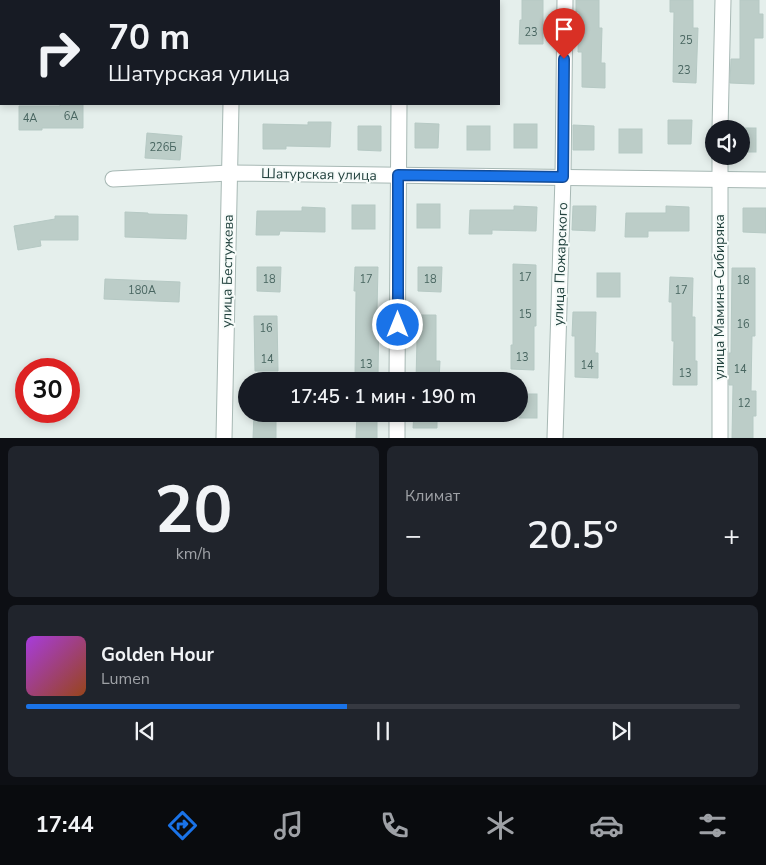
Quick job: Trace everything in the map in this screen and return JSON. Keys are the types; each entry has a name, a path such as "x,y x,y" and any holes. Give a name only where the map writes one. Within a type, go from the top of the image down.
{"street":[{"name":"улица Пожарского","path":"555,438 563,177 565,0"},
{"path":"720,120 723,0"},
{"name":"улица Бестужева","path":"224,438 231,105"},
{"path":"397,372 399,105"},
{"name":"улица Мамина-Сибиряка","path":"720,165 720,438"},
{"name":"Шатурская улица","path":"113,179 229,173 766,180"},
{"path":"397,422 397,438"}],"building":[{"path":"522,0 543,0 543,44 519,44"},
{"path":"576,0 599,0 599,28 602,28 601,63 605,63 605,88 582,87 582,52 578,52 579,12 576,12"},
{"path":"670,0 693,0 693,28 698,28 696,83 673,82 674,12 670,12"},
{"path":"740,0 759,0 759,14 763,14 763,38 754,38 754,84 730,83 731,59 740,59"},
{"path":"83,105 83,128 19,130 19,106"},
{"path":"668,120 692,120 691,144 668,144"},
{"path":"308,122 331,122 330,147 286,146 286,149 263,149 263,124 308,125"},
{"path":"415,123 439,124 438,148 415,148"},
{"path":"514,124 537,124 537,148 514,148"},
{"path":"573,125 594,126 594,150 573,150"},
{"path":"358,126 381,126 381,151 358,150"},
{"path":"467,126 490,126 490,150 467,150"},
{"path":"750,128 756,128 756,152 750,152"},
{"path":"619,129 642,129 642,153 619,153"},
{"path":"147,133 182,136 180,160 145,158"},
{"path":"417,204 440,204 440,228 417,228"},
{"path":"352,205 375,205 375,229 352,229"},
{"path":"514,206 537,207 536,231 492,230 492,234 469,234 470,210 514,210"},
{"path":"573,206 596,206 595,231 572,230"},
{"path":"666,206 689,207 689,231 648,231 648,237 625,237 626,213 666,213"},
{"path":"302,207 325,208 325,232 280,231 279,235 256,235 257,211 302,211"},
{"path":"743,208 766,208 766,233 743,232"},
{"path":"125,212 187,215 186,239 125,237"},
{"path":"55,216 78,216 78,240 40,240 41,246 18,250 14,226 55,219"},
{"path":"513,264 536,265 534,370 511,369 511,345 513,345"},
{"path":"257,267 281,267 280,292 257,291"},
{"path":"355,267 378,267 378,372 355,372 356,291 354,291"},
{"path":"418,267 442,267 441,292 418,291"},
{"path":"732,268 755,268 755,336 752,336 751,391 756,391 756,416 753,416 753,438 732,438 733,385 729,385 729,353 731,353"},
{"path":"597,273 620,273 620,297 597,297"},
{"path":"670,277 693,278 692,317 695,317 697,385 673,385 674,341 672,341 672,302 669,302"},
{"path":"105,279 180,282 179,302 104,299"},
{"path":"573,312 596,312 595,353 598,353 598,378 575,377 575,336 572,336"},
{"path":"413,315 436,315 436,361 440,361 439,372 416,372 417,339 413,339"},
{"path":"254,316 277,316 278,371 255,371"},
{"path":"528,394 537,394 537,418 528,418"},
{"path":"254,422 276,422 276,438 253,438"},
{"path":"357,422 377,422 377,438 356,438"},
{"path":"413,422 437,422 437,428 413,428"}],"route":[{"path":"398,325 398,175 563,177 564,59"}]}
